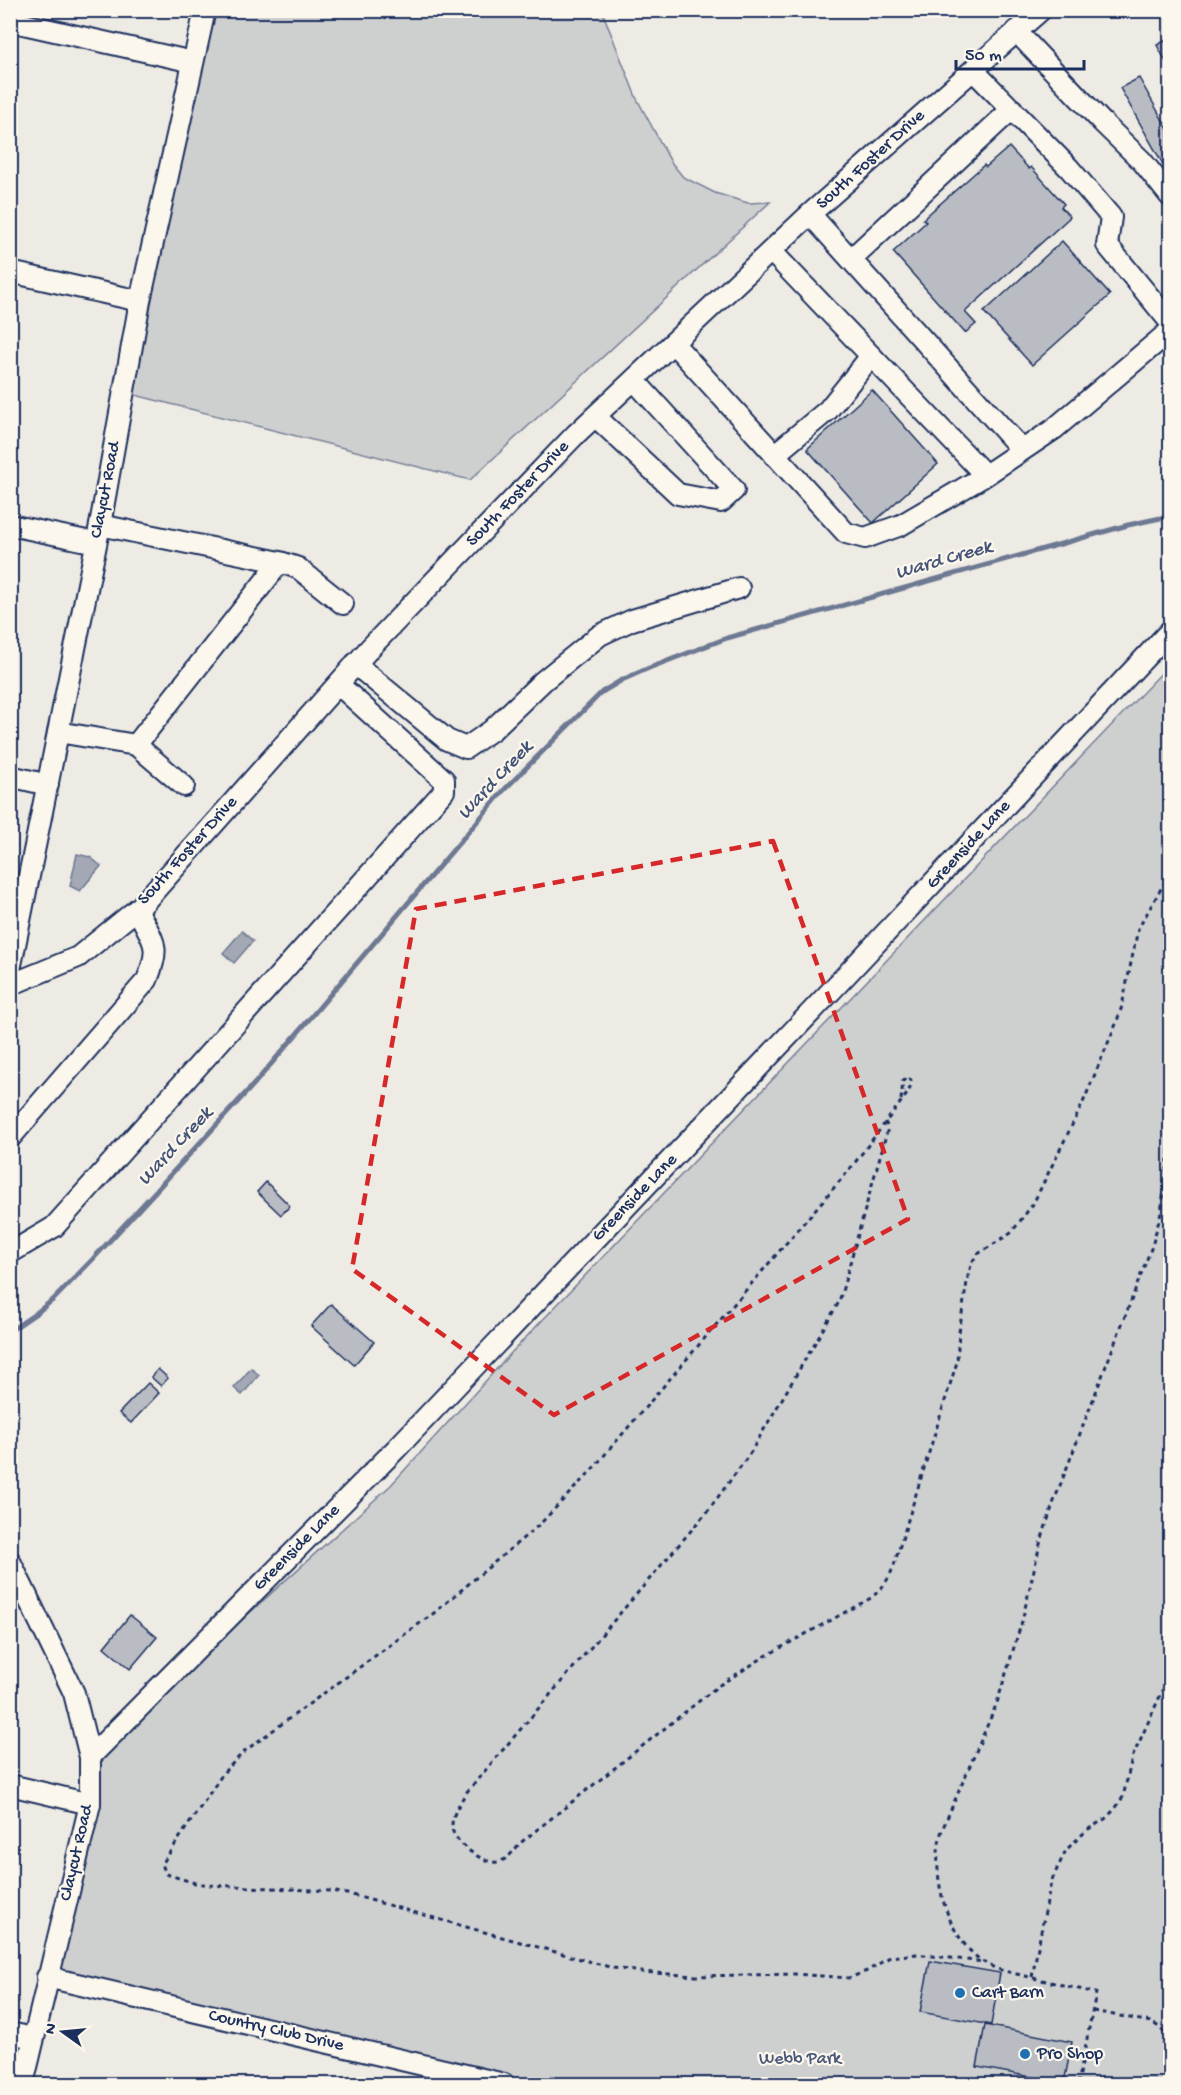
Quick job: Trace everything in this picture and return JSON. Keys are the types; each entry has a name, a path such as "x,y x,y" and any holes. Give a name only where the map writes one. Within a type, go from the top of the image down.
{"street":[{"name":"Claycut Road","path":"10,970 17,906 48,785 98,534 140,301 205,10"},
{"path":"1026,18 1102,123 1142,161 1170,196"},
{"name":"South Foster Drive","path":"10,985 78,957 137,909 355,664 596,416 810,214 973,70 1026,18"},
{"path":"10,21 193,62"},
{"path":"973,70 1069,168 1111,217 1107,246 1170,322"},
{"path":"851,259 1012,109"},
{"path":"810,214 1022,450"},
{"path":"771,251 985,475"},
{"path":"10,272 140,301"},
{"path":"673,343 846,533 865,538 901,525 985,475 1054,429 1170,331"},
{"path":"774,455 828,410 871,356"},
{"path":"596,416 678,494 721,502 734,490 634,380"},
{"path":"10,525 98,534 280,562 298,568 343,604"},
{"path":"136,745 280,562"},
{"path":"355,664 447,740 466,748 492,730 543,681 600,635 632,621 739,588"},
{"name":"Greenside Lane","path":"90,1757 396,1449 1170,631"},
{"path":"10,1253 54,1227 444,791 444,780 338,684"},
{"path":"58,732 136,745 184,786"},
{"path":"10,776 48,785"},
{"path":"10,1138 147,980 155,961 156,947 137,909"},
{"name":"Claycut Road","path":"10,1561 74,1693 90,1757 90,1804 22,2085"},
{"path":"10,1785 90,1804"},
{"name":"Country Club Drive","path":"47,1977 504,2085"},
{"path":"10,2033 33,2038"}],"path":[{"path":"885,1122 888,1128 839,1302 749,1455 706,1512 465,1794 454,1816 452,1827 461,1844 479,1857 498,1862 507,1858 519,1845 718,1686 764,1657 871,1598 890,1577 957,1362 958,1332 972,1262 978,1254 1011,1233 1033,1204 1082,1105 1116,1024 1138,929 1170,873"},
{"path":"901,1100 903,1081 907,1077 911,1080 911,1086 901,1100 885,1122 850,1169 590,1472 540,1524 434,1613 246,1750 224,1772 162,1864 166,1874 195,1883 331,1891 352,1895 509,1941 622,1970 696,1976 795,1974 849,1978 867,1971 890,1957 916,1954 984,1962"},
{"path":"1078,2085 1096,1993 1000,1970 984,1962 953,1926 946,1910 936,1861 938,1843 997,1703 1022,1621 1040,1545 1050,1514 1152,1246 1161,1214 1170,1144"},
{"path":"1032,1977 1055,1872 1066,1850 1087,1830 1106,1818 1123,1797 1132,1758 1170,1674"},
{"path":"1093,2011 1150,2022 1159,2027 1170,2039"}],"highlighted area":[{"path":"773,841 908,1219 554,1415 352,1269 416,909"}],"green space":[{"path":"213,11 602,11 636,97 671,162 683,177 715,193 748,203 770,202 470,480 131,394 156,268"},
{"name":"Webb Park","path":"1170,664 1170,2084 501,2084 47,1977 90,1757 391,1485 512,1352"}],"shaded area":[{"path":"77,854 90,857 101,866 80,891 70,886"},
{"path":"242,931 253,941 234,963 223,953"},
{"path":"251,1368 259,1375 242,1395 234,1388"}],"building":[{"path":"1170,38 1170,69 1157,45"},
{"path":"1139,78 1170,133 1170,171 1168,173 1120,88"},
{"path":"1009,147 1029,169 1031,167 1064,204 1061,207 1070,217 965,312 976,324 965,333 893,252 926,222 923,219 984,165 986,167"},
{"path":"1062,241 1110,295 1032,365 984,312"},
{"path":"872,390 938,464 873,523 807,449"},
{"path":"266,1182 290,1206 281,1215 257,1192"},
{"path":"331,1304 374,1342 354,1365 311,1326"},
{"path":"158,1369 168,1378 161,1386 151,1377"},
{"path":"148,1383 159,1393 131,1423 119,1413"},
{"path":"130,1615 157,1637 130,1669 104,1647"},
{"name":"Cart Barn","path":"930,1961 1000,1973 991,2025 920,2012"},
{"name":"Pro Shop","path":"985,2025 1072,2042 1064,2083 977,2067"}],"waterway":[{"name":"Ward Creek","path":"10,1331 54,1299 92,1260 255,1083 504,790 602,692 649,668 727,638 1128,525 1170,516"}],"place":[{"name":"Cart Barn","path":"960,1993"},
{"name":"Pro Shop","path":"1025,2054"}]}
